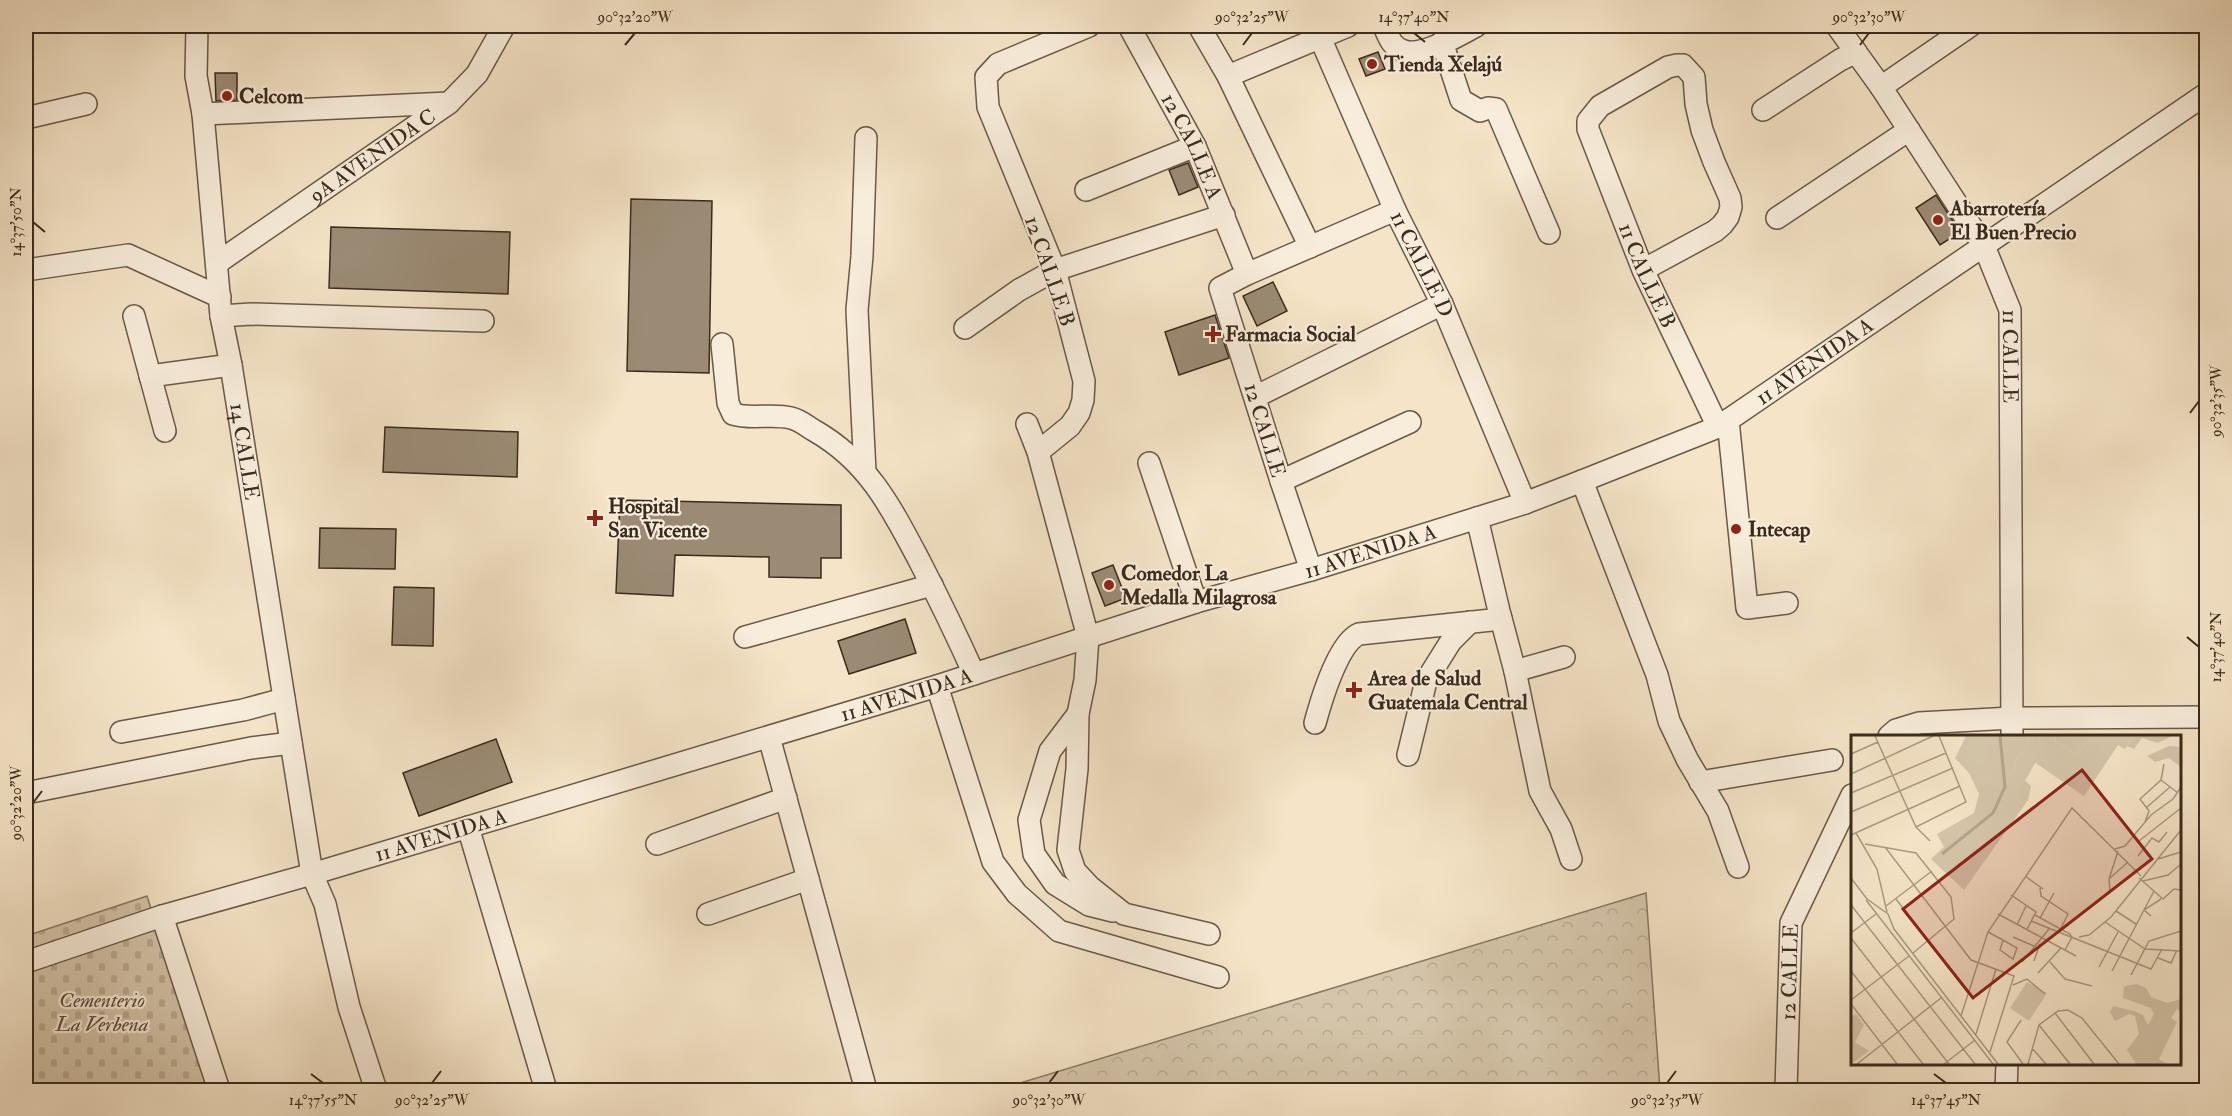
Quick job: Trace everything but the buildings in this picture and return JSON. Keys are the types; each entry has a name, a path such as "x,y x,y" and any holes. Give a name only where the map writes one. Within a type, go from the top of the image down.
{"street":[{"name":"14 CALLE","path":"197,26 196,76 203,114 221,306 312,874 325,904 349,1007 376,1090"},
{"name":"9A AVENIDA C","path":"217,263 449,103 477,74 504,26"},
{"name":"12 CALLE B","path":"1038,452 1070,426 1079,413 1083,400 1084,381 1055,270 988,106 986,77 998,64 1089,26"},
{"name":"12 CALLE A","path":"1129,26 1195,146 1247,274"},
{"path":"1199,26 1228,76 1310,247"},
{"path":"1228,76 1317,32 1348,26"},
{"path":"1384,26 1390,41 1403,51 1419,51 1476,26"},
{"name":"11 CALLE","path":"1837,26 1881,87 1984,246 2010,310 2012,727"},
{"path":"1881,87 1970,26"},
{"name":"11 CALLE D","path":"1317,32 1395,210 1442,304 1525,503"},
{"path":"1442,42 1461,100 1480,111 1488,108 1496,109 1550,233"},
{"path":"1763,110 1856,52"},
{"name":"11 CALLE B","path":"1643,270 1715,231 1728,217 1731,207 1730,198 1702,130 1696,104 1694,77 1683,65 1677,64 1668,68 1600,106 1588,121 1590,139 1643,270 1723,423 1748,608 1787,603"},
{"name":"11 AVENIDA A","path":"26,962 162,916 312,874 937,686 1196,602 1311,570 1525,503 1582,481 1723,423 2206,94"},
{"path":"203,114 449,103"},
{"path":"26,118 86,104"},
{"path":"1777,218 1909,130"},
{"path":"865,472 857,310 862,256 866,138"},
{"path":"1086,190 1195,146"},
{"path":"1247,274 1395,210"},
{"path":"965,328 1019,290 1055,270 1224,215"},
{"path":"26,270 128,255 221,306 250,314 483,321"},
{"name":"12 CALLE","path":"1247,274 1221,288 1311,570"},
{"path":"1255,397 1442,304"},
{"path":"134,316 165,431"},
{"path":"722,344 728,403 733,414 743,417 752,415 793,418 838,444 865,472 889,503 932,585 974,674"},
{"path":"150,376 231,365"},
{"path":"1281,481 1410,422"},
{"path":"1027,424 1038,452 1088,637 1085,680 1078,714 1077,769 1068,850 1075,872 1089,887 1124,914"},
{"path":"1149,463 1196,602"},
{"path":"1582,481 1657,675 1670,721 1700,782 1718,811 1738,867"},
{"path":"1477,518 1515,671 1540,790 1561,829 1571,858"},
{"path":"745,637 932,585"},
{"path":"1315,723 1324,691 1346,644 1353,637 1359,634 1501,619"},
{"path":"1408,755 1426,681 1451,641 1470,622"},
{"path":"1515,671 1564,657"},
{"path":"937,686 993,862 1017,894 1059,932 1218,977"},
{"path":"121,732 243,710 284,699"},
{"path":"1078,714 1050,751 1029,819 1034,854 1055,884 1089,905 1209,934"},
{"path":"1893,733 1919,723 2012,727 2206,717"},
{"path":"769,737 866,1090"},
{"path":"26,793 291,742"},
{"path":"1700,782 1832,760"},
{"name":"12 CALLE","path":"1786,1090 1791,922 1851,797"},
{"path":"657,844 786,798"},
{"path":"468,827 546,1090"},
{"path":"708,914 808,879"},
{"path":"162,916 219,1090"},
{"path":"2006,1090 2007,1065"}],"green space":[{"path":"1646,893 1660,1090 997,1090"},
{"name":"Cementerio La Verbena","path":"147,896 208,1090 26,1090 26,936"}],"place":[{"name":"Tienda Xelajú","path":"1372,64"},
{"name":"Celcom","path":"227,96"},
{"name":"Abarrotería El Buen Precio","path":"1938,220"},
{"name":"Farmacia Social","path":"1213,334"},
{"name":"Hospital San Vicente","path":"595,518"},
{"name":"Intecap","path":"1736,529"},
{"name":"Comedor La Medalla Milagrosa","path":"1109,585"},
{"name":"Area de Salud Guatemala Central","path":"1354,690"}]}
